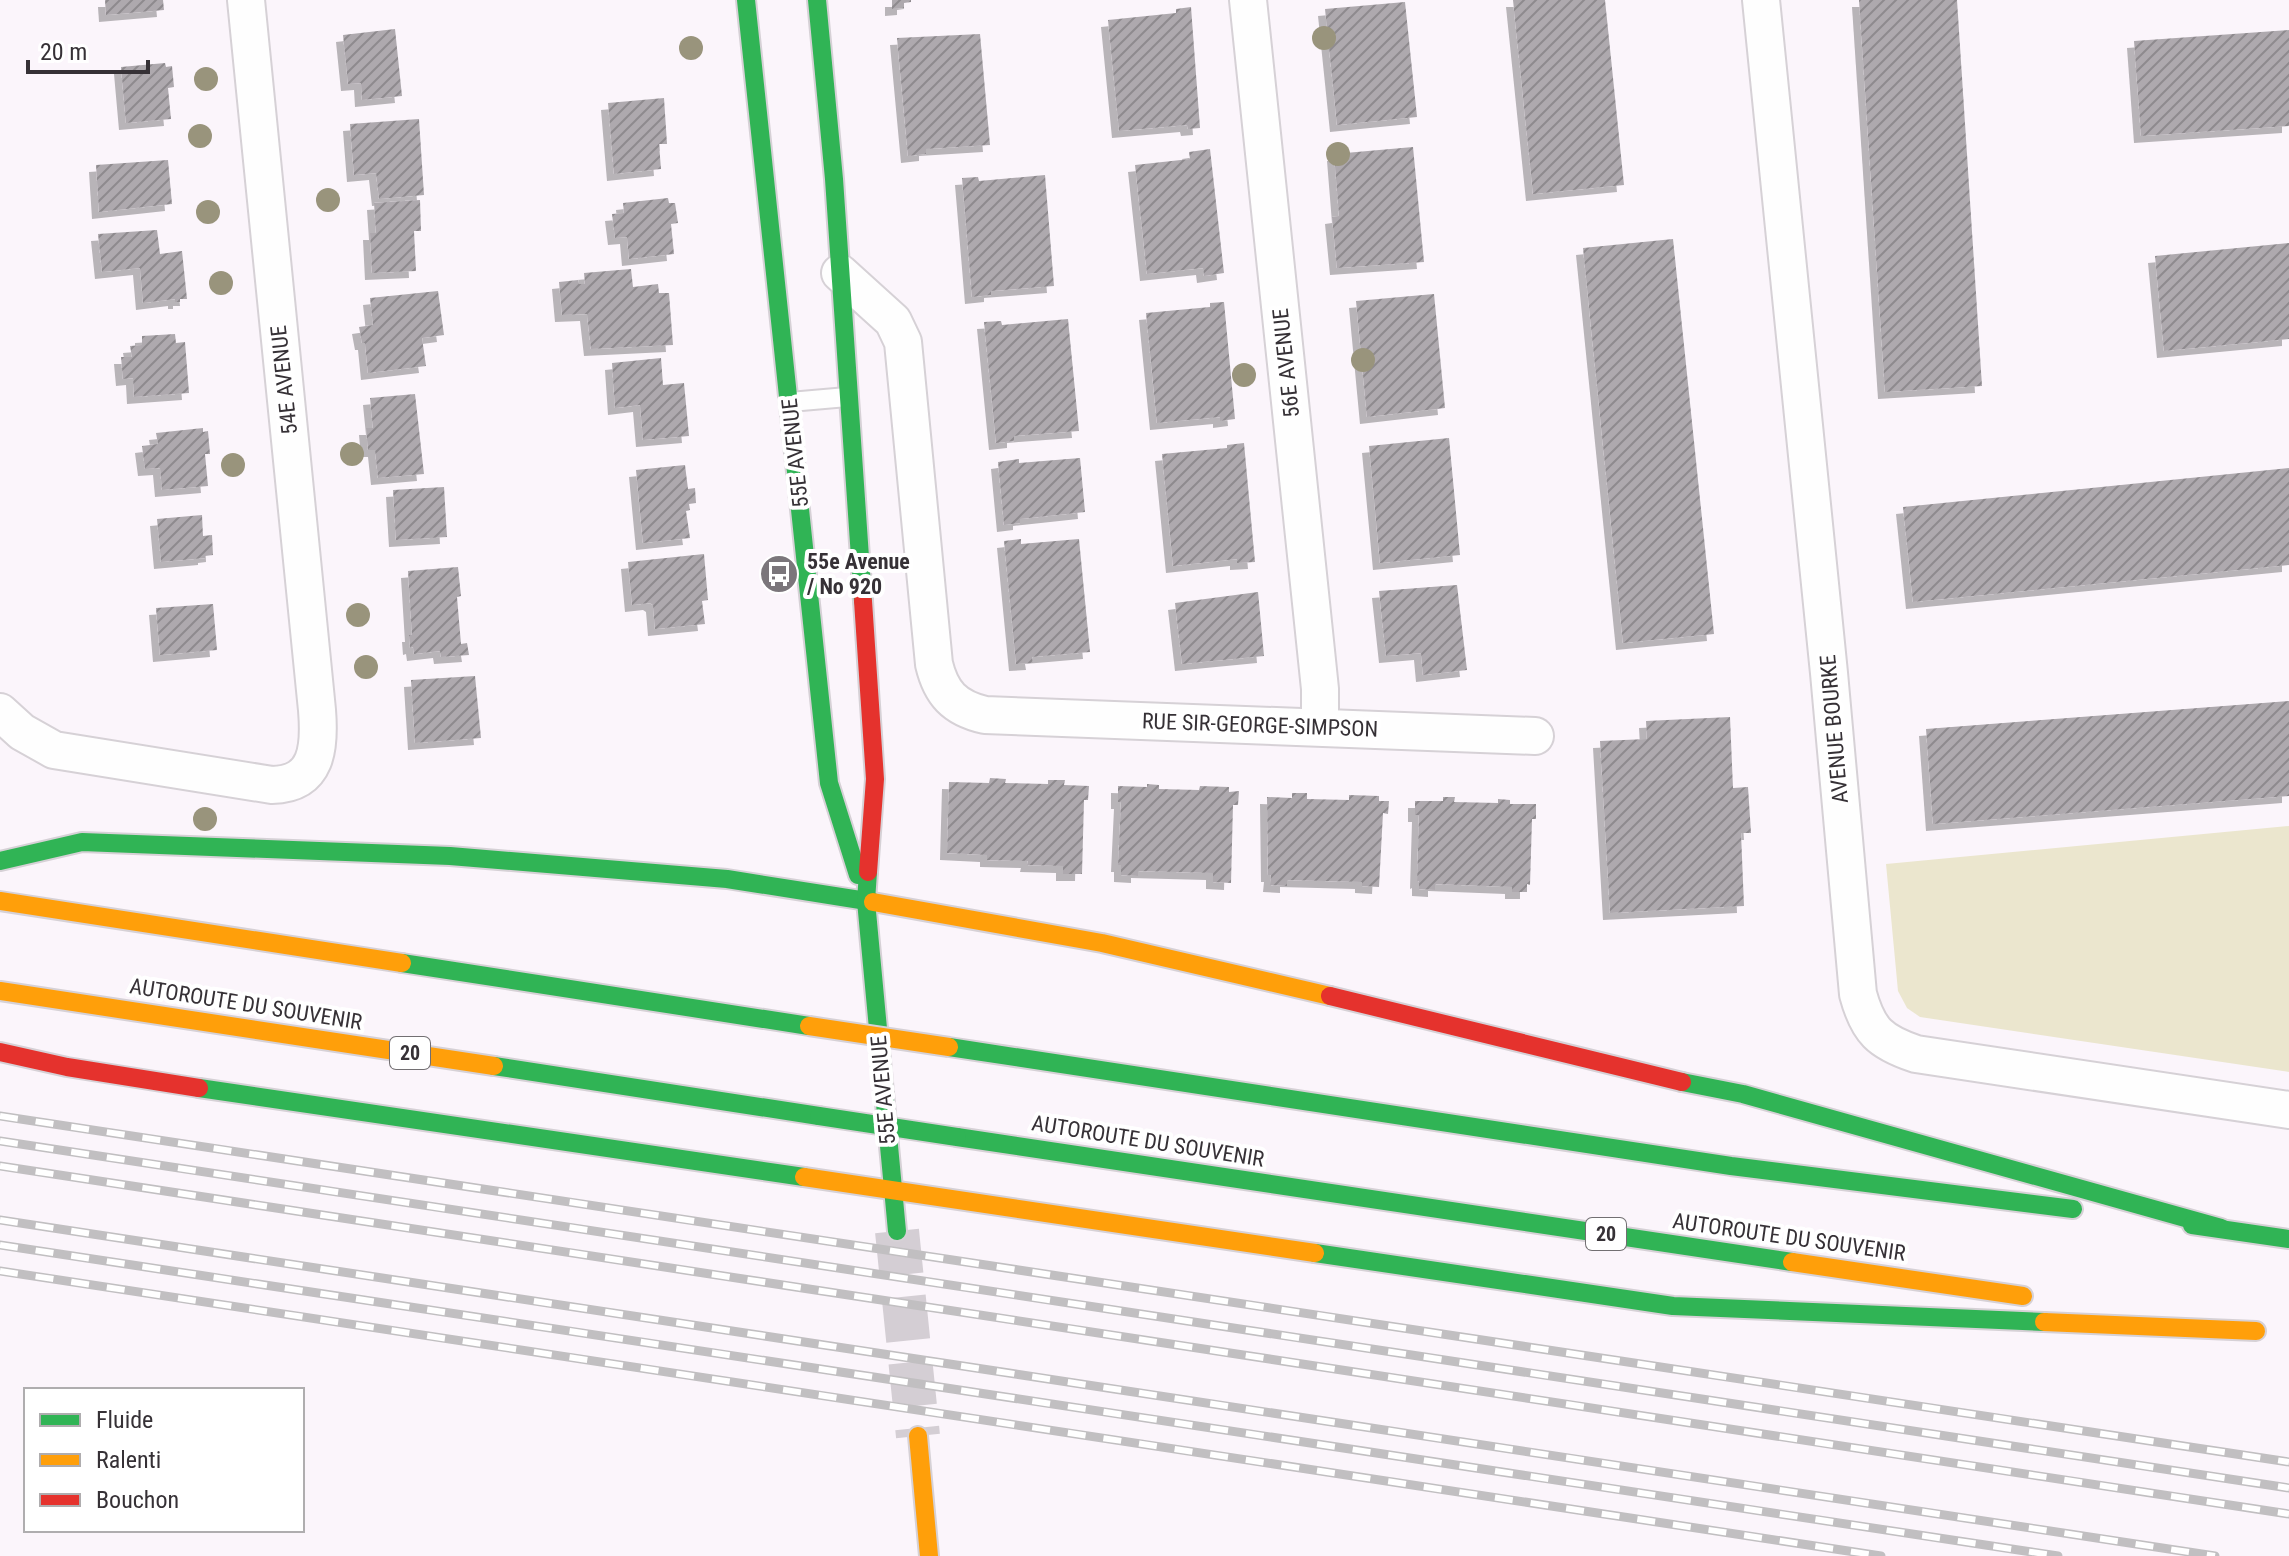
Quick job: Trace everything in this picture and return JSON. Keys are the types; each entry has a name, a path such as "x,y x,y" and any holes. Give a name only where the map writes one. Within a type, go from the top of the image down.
{"main road":[{"name":"55E AVENUE","path":"746,0 829,783 866,901"},
{"name":"55E AVENUE","path":"817,0 840,273 875,779 866,901 897,1231"},
{"path":"0,861 82,842 450,856 681,874 866,901 1117,946 1665,1079 1743,1094 2221,1228"},
{"path":"0,901 1731,1166 2289,1239"},
{"name":"AUTOROUTE DU SOUVENIR","path":"0,991 2038,1298"},
{"path":"0,1052 125,1077 1673,1306 2256,1331"},
{"path":"2085,1305 2278,1334"},
{"path":"918,1436 929,1556"}],"street":[{"name":"54E AVENUE","path":"0,712 22,732 54,750 272,785 288,785 298,780 314,759 317,710 246,0"},
{"name":"56E AVENUE","path":"1248,0 1320,689 1320,727"},
{"name":"AVENUE BOURKE","path":"1761,0 1858,994 1863,1014 1882,1040 1916,1054 2289,1110"},
{"name":"RUE SIR-GEORGE-SIMPSON","path":"840,273 893,321 903,342 934,664 947,697 969,712 1535,736"}],"lane":[{"path":"790,402 847,397"}],"shaded area":[{"path":"2289,826 2289,1072 1920,1017 1907,1008 1898,991 1886,864"}],"building":[{"path":"105,0 163,0 164,10 106,15"},
{"path":"892,0 911,2 904,3 904,8 892,9"},
{"path":"1513,0 1605,0 1624,185 1533,194"},
{"path":"1859,0 1957,0 1982,386 1885,392"},
{"path":"1405,2 1417,117 1337,125 1325,9"},
{"path":"1191,7 1200,128 1188,129 1187,125 1119,131 1108,20 1176,13 1176,9"},
{"path":"395,29 402,96 362,100 361,83 348,84 343,35"},
{"path":"2289,30 2289,126 2141,136 2134,41"},
{"path":"980,34 990,145 926,149 926,154 908,156 897,38"},
{"path":"165,63 166,67 172,66 174,87 168,88 171,119 126,123 121,67"},
{"path":"664,98 667,144 659,144 661,169 614,174 608,103"},
{"path":"419,119 424,195 379,199 376,173 354,175 350,124"},
{"path":"1413,147 1424,262 1337,268 1332,217 1339,216 1334,154"},
{"path":"1210,149 1224,273 1204,276 1203,268 1147,274 1135,165 1190,159 1189,152"},
{"path":"168,160 172,204 99,212 96,165"},
{"path":"1045,175 1054,286 991,291 991,295 972,297 962,178 978,177 979,181"},
{"path":"668,198 669,203 675,203 678,223 671,224 674,254 629,259 627,237 615,238 612,214 624,213 623,203"},
{"path":"420,200 421,231 414,231 416,271 372,273 370,233 376,233 374,203"},
{"path":"157,230 160,254 182,251 187,299 180,299 180,302 175,302 175,299 143,303 140,268 102,272 98,234"},
{"path":"1673,239 1714,634 1623,643 1583,248"},
{"path":"2289,243 2289,339 2164,351 2155,256"},
{"path":"631,269 633,287 658,284 659,293 669,293 673,345 591,349 587,314 562,315 559,282 578,280 579,284 585,284 584,273"},
{"path":"438,291 444,335 422,338 426,366 368,373 365,343 362,343 359,327 373,325 370,298"},
{"path":"1434,294 1445,408 1367,417 1356,301"},
{"path":"1224,302 1235,419 1220,421 1220,417 1157,423 1146,313 1210,307 1210,303"},
{"path":"1068,319 1079,431 1014,436 1014,441 996,443 984,322 1001,321 1002,325"},
{"path":"175,334 176,343 185,342 189,393 134,397 133,378 123,379 121,357 132,357 130,346 142,345 142,336"},
{"path":"661,358 663,385 684,383 689,436 643,440 640,405 615,408 612,363"},
{"path":"415,394 424,474 378,478 375,450 368,450 366,428 373,428 370,398"},
{"path":"203,428 203,432 208,431 210,454 205,454 208,486 162,490 160,468 145,469 142,446 158,444 156,433"},
{"path":"1449,438 1460,555 1380,563 1369,446"},
{"path":"1244,443 1255,562 1237,563 1237,559 1173,566 1162,454 1227,448 1227,445"},
{"path":"1080,458 1085,512 1020,519 1020,523 1004,525 998,462"},
{"path":"685,465 688,489 695,488 696,503 689,504 690,510 686,511 690,538 643,543 636,470"},
{"path":"2289,468 2289,565 1913,602 1903,507"},
{"path":"444,487 447,537 396,540 393,490"},
{"path":"202,515 203,536 212,535 213,555 161,562 157,519"},
{"path":"1021,539 1021,544 1079,539 1090,652 1032,657 1033,663 1016,664 1004,541"},
{"path":"704,554 708,600 702,601 705,624 655,629 653,605 632,605 628,562"},
{"path":"458,567 461,644 467,643 469,655 441,657 440,651 414,654 409,635 412,635 408,571"},
{"path":"1457,585 1467,670 1423,675 1421,653 1386,656 1379,591"},
{"path":"1258,592 1264,656 1182,664 1175,603"},
{"path":"213,604 217,650 160,655 156,608"},
{"path":"475,676 481,738 415,743 411,680"},
{"path":"2289,701 2289,796 1933,824 1926,729"},
{"path":"1730,717 1733,788 1748,787 1751,833 1741,833 1744,906 1610,913 1600,741 1647,739 1646,721"},
{"path":"990,778 1006,779 1005,783 1048,784 1048,780 1065,780 1064,785 1089,786 1088,800 1084,800 1082,874 1063,874 1063,866 1027,865 1028,861 987,860 987,855 947,853 949,782 989,783"},
{"path":"1147,784 1159,785 1159,789 1199,790 1200,786 1229,787 1229,792 1239,791 1238,805 1233,805 1231,883 1213,882 1213,873 1138,871 1138,876 1121,875 1121,865 1118,865 1121,802 1118,802 1118,786 1147,787"},
{"path":"1292,793 1307,793 1307,799 1349,800 1349,795 1379,796 1379,801 1389,801 1388,814 1383,813 1379,887 1362,886 1362,882 1287,880 1287,886 1270,885 1267,797 1292,798"},
{"path":"1443,797 1455,797 1454,802 1498,803 1498,799 1510,800 1510,804 1536,804 1536,819 1532,819 1530,885 1527,884 1527,892 1512,892 1512,887 1435,884 1435,890 1419,889 1419,815 1415,815 1415,801 1443,801"}],"tunnel":[{"path":"897,1231 918,1436"}],"railway":[{"path":"0,1116 2289,1462"},
{"path":"0,1141 2289,1488"},
{"path":"0,1166 2289,1514"},
{"path":"0,1220 2215,1556"},
{"path":"0,1245 2058,1556"},
{"path":"0,1271 1881,1556"}],"traffic: fast":[{"path":"746,0 829,783 858,875"},
{"path":"817,0 834,179 863,601"},
{"path":"0,861 82,842 450,856 727,879 873,902"},
{"path":"868,872 866,901 897,1231"},
{"path":"402,963 809,1026"},
{"path":"949,1047 1731,1166 2073,1209"},
{"path":"494,1066 819,1116"},
{"path":"1682,1082 1743,1094 2221,1228"},
{"path":"199,1088 804,1177"},
{"path":"819,1116 957,1137"},
{"path":"957,1137 1792,1262"},
{"path":"2192,1225 2289,1239"},
{"path":"1315,1253 1673,1306 2044,1322"}],"traffic: slow":[{"path":"0,901 402,963"},
{"path":"873,902 1102,943 1330,996"},
{"path":"0,991 494,1066"},
{"path":"809,1026 949,1047"},
{"path":"804,1177 1315,1253"},
{"path":"1792,1262 2023,1296"},
{"path":"2044,1322 2256,1331"},
{"path":"918,1436 929,1556"}],"traffic: jam":[{"path":"863,601 875,779 868,872"},
{"path":"1330,996 1682,1082"},
{"path":"0,1052 67,1067 199,1088"}],"place":[{"name":"55e Avenue / No 920","path":"779,574"}]}
